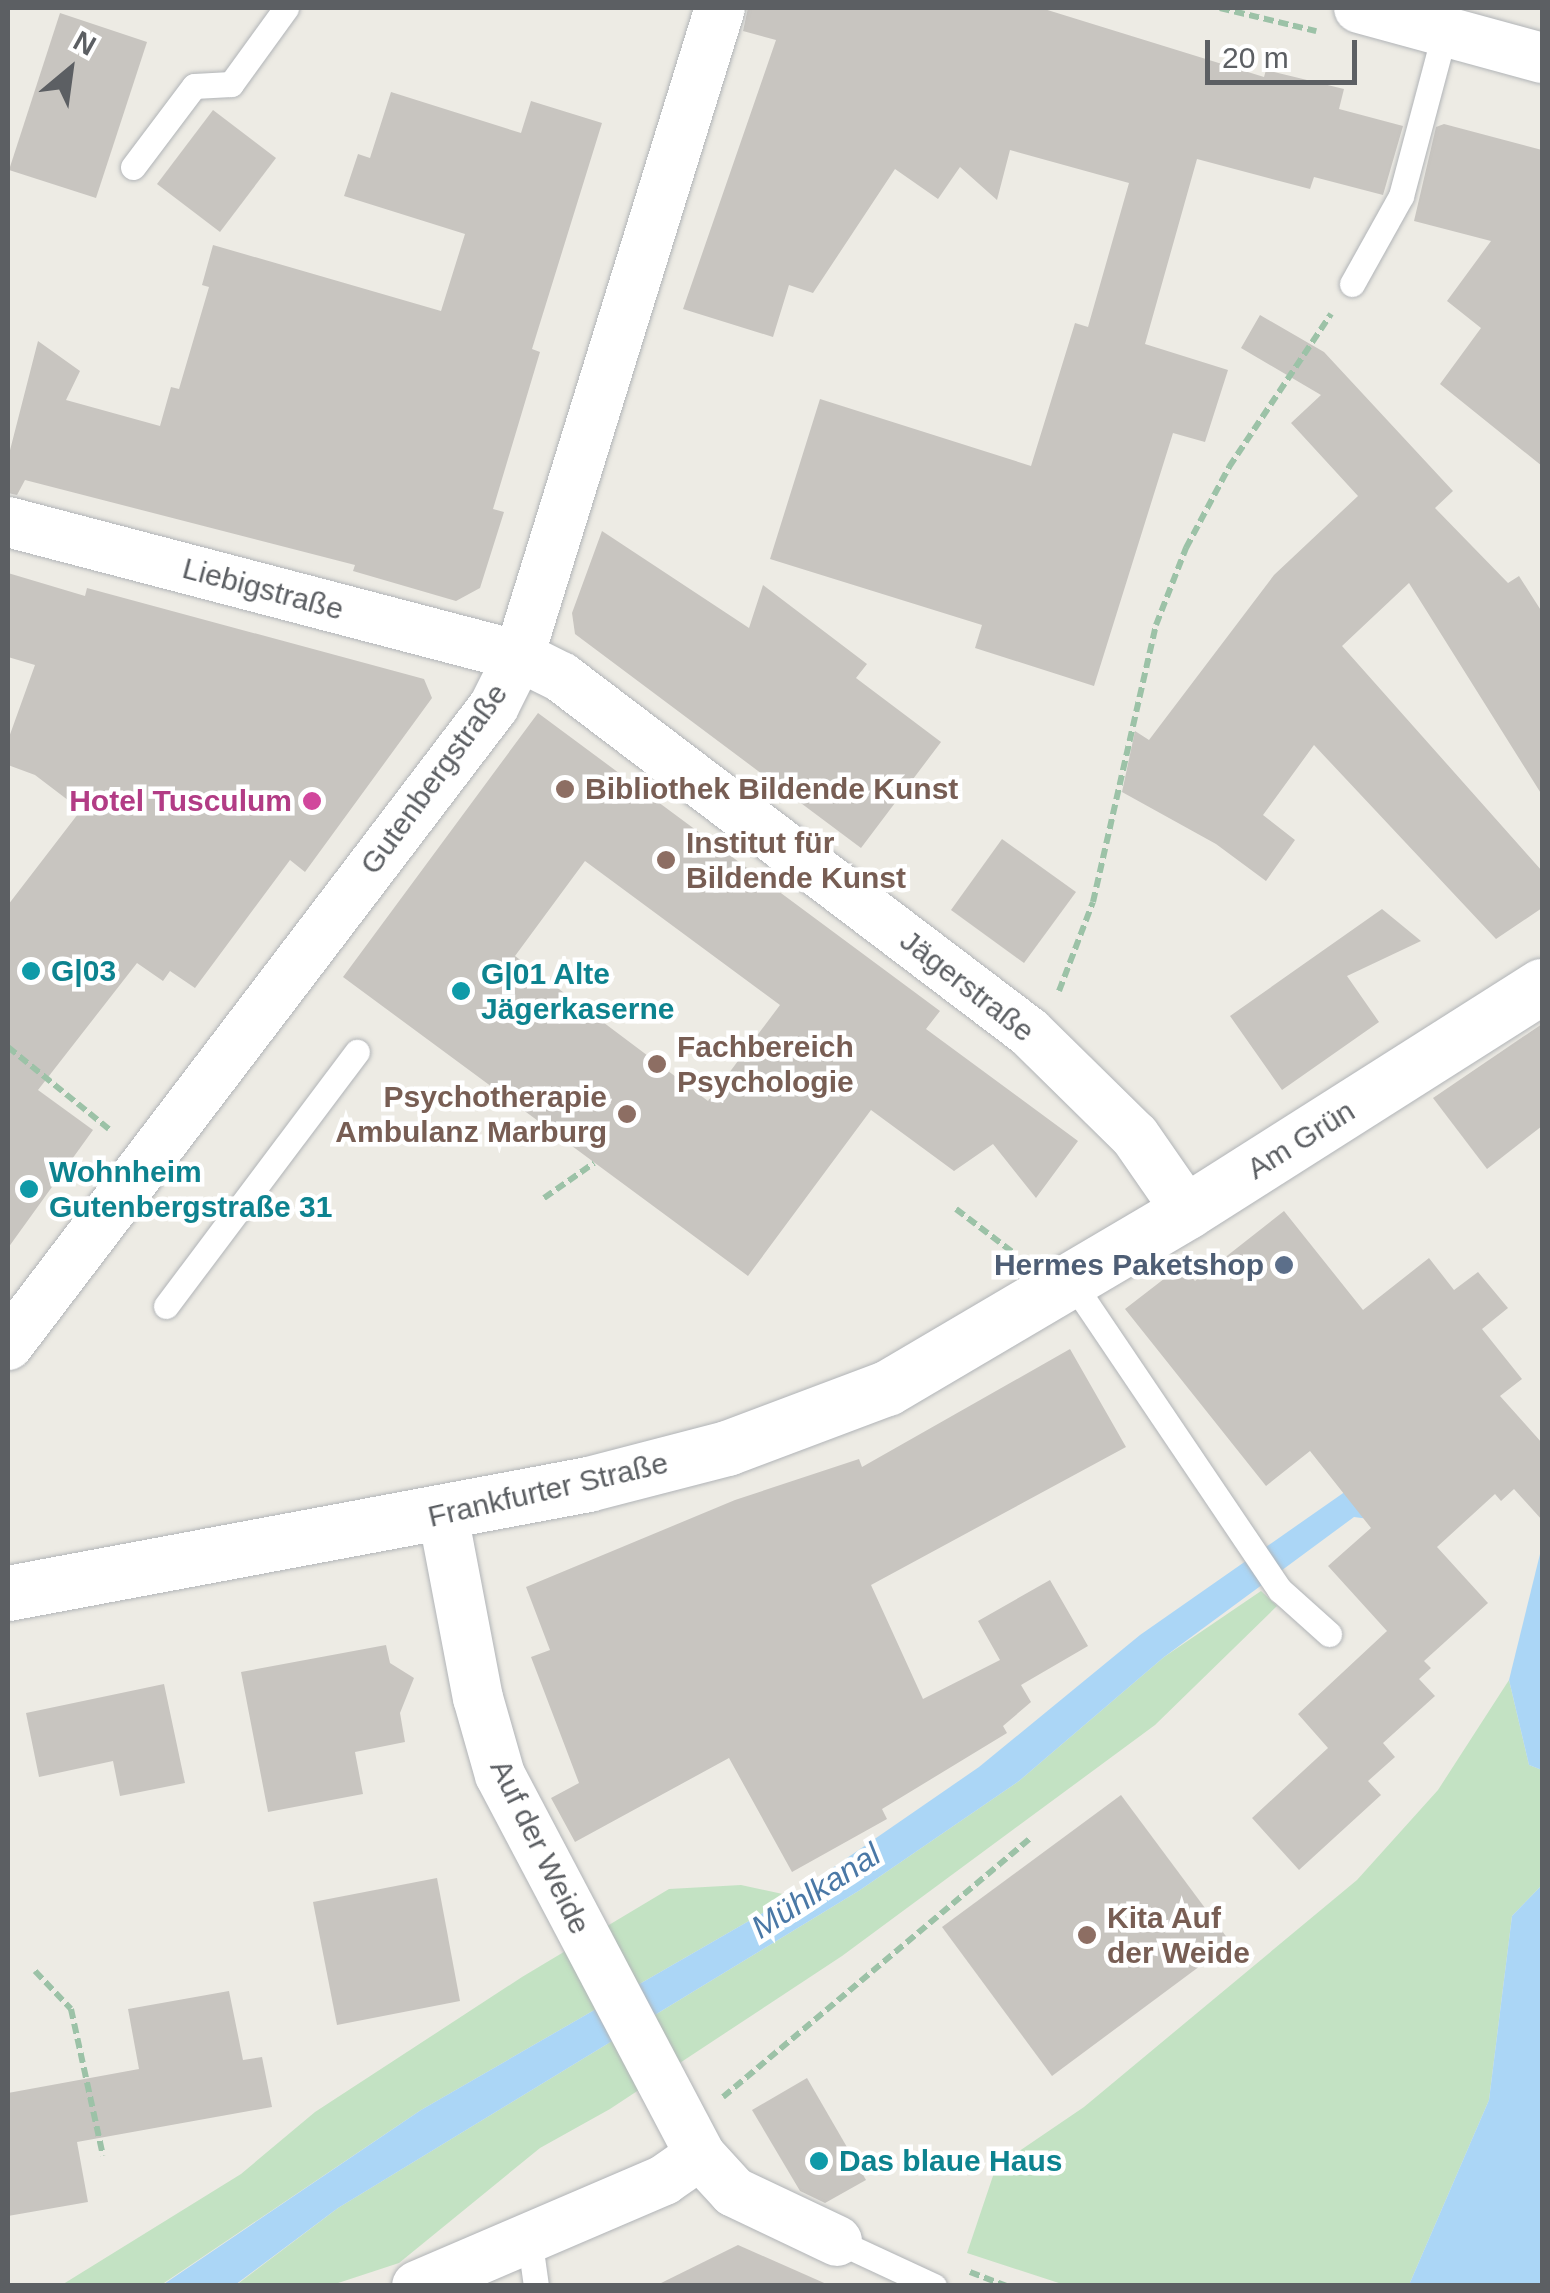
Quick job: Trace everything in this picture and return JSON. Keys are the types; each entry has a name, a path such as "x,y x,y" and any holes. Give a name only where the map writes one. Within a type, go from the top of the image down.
{"street":[{"name":"Gutenbergstraße","path":"8,1345 494,706 519,656 720,8"},
{"path":"1359,8 1542,58"},
{"name":"Liebigstraße","path":"8,522 519,656"},
{"name":"Jägerstraße","path":"519,656 561,677 1029,1032 1135,1136 1187,1212"},
{"name":"Am Grün","path":"1064,1287 1542,986"},
{"name":"Frankfurter Straße","path":"8,1593 443,1516 727,1448 887,1388 1064,1287"},
{"name":"Auf der Weide","path":"443,1516 478,1698 500,1776 577,1927 685,2124 734,2192 837,2241"},
{"path":"417,2286 664,2180 685,2124"}],"lane":[{"path":"133,167 194,86 231,84 286,8"},
{"path":"1352,284 1401,196 1445,32"},
{"path":"166,1306 357,1052"},
{"path":"1064,1287 1280,1590 1328,1634"},
{"path":"529,2236 536,2286"},
{"name":"Auf der Weide","path":"837,2241 934,2286"}],"path":[{"path":"1029,1032 1058,997 1093,902 1156,625 1186,548 1229,467 1352,284"},
{"path":"8,1046 149,1161"},
{"path":"544,1198 594,1164"},
{"path":"956,1209 1064,1287"},
{"path":"685,2124 1031,1838"},
{"path":"35,1971 70,2009 103,2156"},
{"path":"956,2267 1006,2286"}],"green space":[{"path":"1261,1591 1277,1606 1155,1725 842,1956 610,2109 540,2148 399,2263 332,2285 235,2286 338,2208 860,1890 1019,1781 1164,1657"},
{"path":"1509,1680 1529,1765 1542,1770 1542,1885 1512,1916 1489,2100 1409,2285 1065,2285 967,2253 996,2167 1084,2107 1357,1880 1438,1790"},
{"path":"741,1885 792,1896 421,2110 161,2285 60,2286 241,2174 315,2112 522,1977 669,1889"}],"water":[{"name":"Mühlkanal","path":"1359,1482 1369,1519 1354,1517 1164,1657 1019,1781 860,1890 338,2208 235,2285 161,2286 421,2110 792,1896 979,1767 1140,1635"},
{"path":"1542,1546 1542,1770 1529,1765 1509,1680"},
{"path":"1542,1885 1542,2285 1409,2285 1489,2100 1512,1916"}],"building":[{"path":"748,8 1041,8 1264,77 1266,70 1344,89 1339,109 1403,126 1383,195 1314,177 1310,189 1197,159 1145,344 1228,370 1205,442 1173,433 1094,686 975,648 982,625 770,559 820,399 1031,466 1075,323 1088,327 1129,183 1010,150 997,200 960,167 938,199 895,169 813,293 789,285 773,337 683,309 776,40 743,31"},
{"path":"60,13 147,42 96,198 9,170"},
{"path":"391,92 521,133 531,101 602,123 532,349 540,352 493,509 504,512 480,588 456,601 353,571 355,565 25,480 17,495 8,493 8,458 38,341 80,371 66,400 160,426 171,387 179,389 209,287 202,285 213,245 441,311 465,234 344,196 358,154 370,158"},
{"path":"213,110 276,158 220,232 157,184"},
{"path":"1444,124 1542,150 1542,466 1440,384 1481,328 1447,301 1491,241 1414,221 1436,127"},
{"path":"1260,315 1324,352 1453,491 1435,508 1508,583 1519,576 1542,612 1542,795 1409,583 1342,646 1542,871 1542,908 1496,939 1314,745 1263,815 1295,840 1266,881 1216,844 1122,792 1135,731 1149,740 1274,575 1358,496 1291,423 1321,395 1241,348"},
{"path":"602,531 749,628 763,585 867,664 856,678 941,742 861,848 575,634 572,613"},
{"path":"8,573 85,596 87,588 424,679 432,698 305,872 290,860 195,988 170,971 163,981 137,963 38,1090 93,1130 8,1248 8,905 81,810 35,775 8,765 8,740 35,665 8,657"},
{"name":"G|01 Alte Jägerkaserne","path":"538,713 940,1011 926,1029 1078,1141 1036,1198 993,1144 954,1171 871,1110 748,1276 343,977","holes":["585,861 780,1005 708,1101 515,956"]},
{"path":"1002,839 1076,892 1024,963 951,910"},
{"path":"1382,909 1421,941 1347,976 1379,1022 1282,1090 1230,1016"},
{"path":"1542,1024 1542,1126 1487,1169 1433,1098"},
{"path":"1284,1211 1363,1310 1429,1258 1454,1290 1478,1272 1508,1308 1482,1329 1522,1379 1500,1396 1542,1443 1542,1520 1514,1489 1501,1501 1495,1494 1437,1547 1488,1603 1424,1661 1431,1668 1419,1679 1435,1696 1383,1743 1395,1757 1368,1781 1381,1795 1299,1870 1252,1818 1328,1748 1298,1714 1387,1631 1328,1566 1371,1528 1310,1451 1266,1486 1125,1309 1182,1265 1195,1281"},
{"path":"1070,1349 1126,1447 871,1585 923,1699 1000,1660 978,1621 1050,1580 1088,1646 1021,1685 1031,1702 1003,1726 1007,1733 882,1809 887,1819 792,1872 729,1758 575,1842 551,1798 579,1783 531,1657 550,1650 526,1587 735,1500 859,1459 862,1467"},
{"path":"386,1645 390,1663 414,1678 400,1713 405,1742 355,1752 363,1794 268,1812 241,1672"},
{"path":"164,1684 185,1783 120,1796 113,1761 39,1777 26,1713"},
{"name":"Kita Auf der Weide","path":"1121,1795 1231,1943 1052,2076 942,1927"},
{"path":"437,1878 460,2001 337,2025 313,1902"},
{"path":"229,1991 243,2060 262,2057 272,2107 77,2142 88,2202 8,2216 8,2093 139,2069 128,2009"},
{"name":"Das blaue Haus","path":"807,2078 866,2180 825,2203 800,2191 752,2110"},
{"path":"738,2245 831,2286 655,2286"}],"place":[{"name":"Bibliothek Bildende Kunst","path":"565,789"},
{"name":"Hotel Tusculum","path":"312,801"},
{"name":"Institut für Bildende Kunst","path":"666,860"},
{"name":"G|03","path":"31,971"},
{"name":"G|01 Alte Jägerkaserne","path":"461,991"},
{"name":"Fachbereich Psychologie","path":"657,1064"},
{"name":"Psychotherapie Ambulanz Marburg","path":"627,1114"},
{"name":"Wohnheim Gutenbergstraße 31","path":"29,1189"},
{"name":"Hermes Paketshop","path":"1284,1265"},
{"name":"Kita Auf der Weide","path":"1087,1935"},
{"name":"Das blaue Haus","path":"819,2161"}]}
